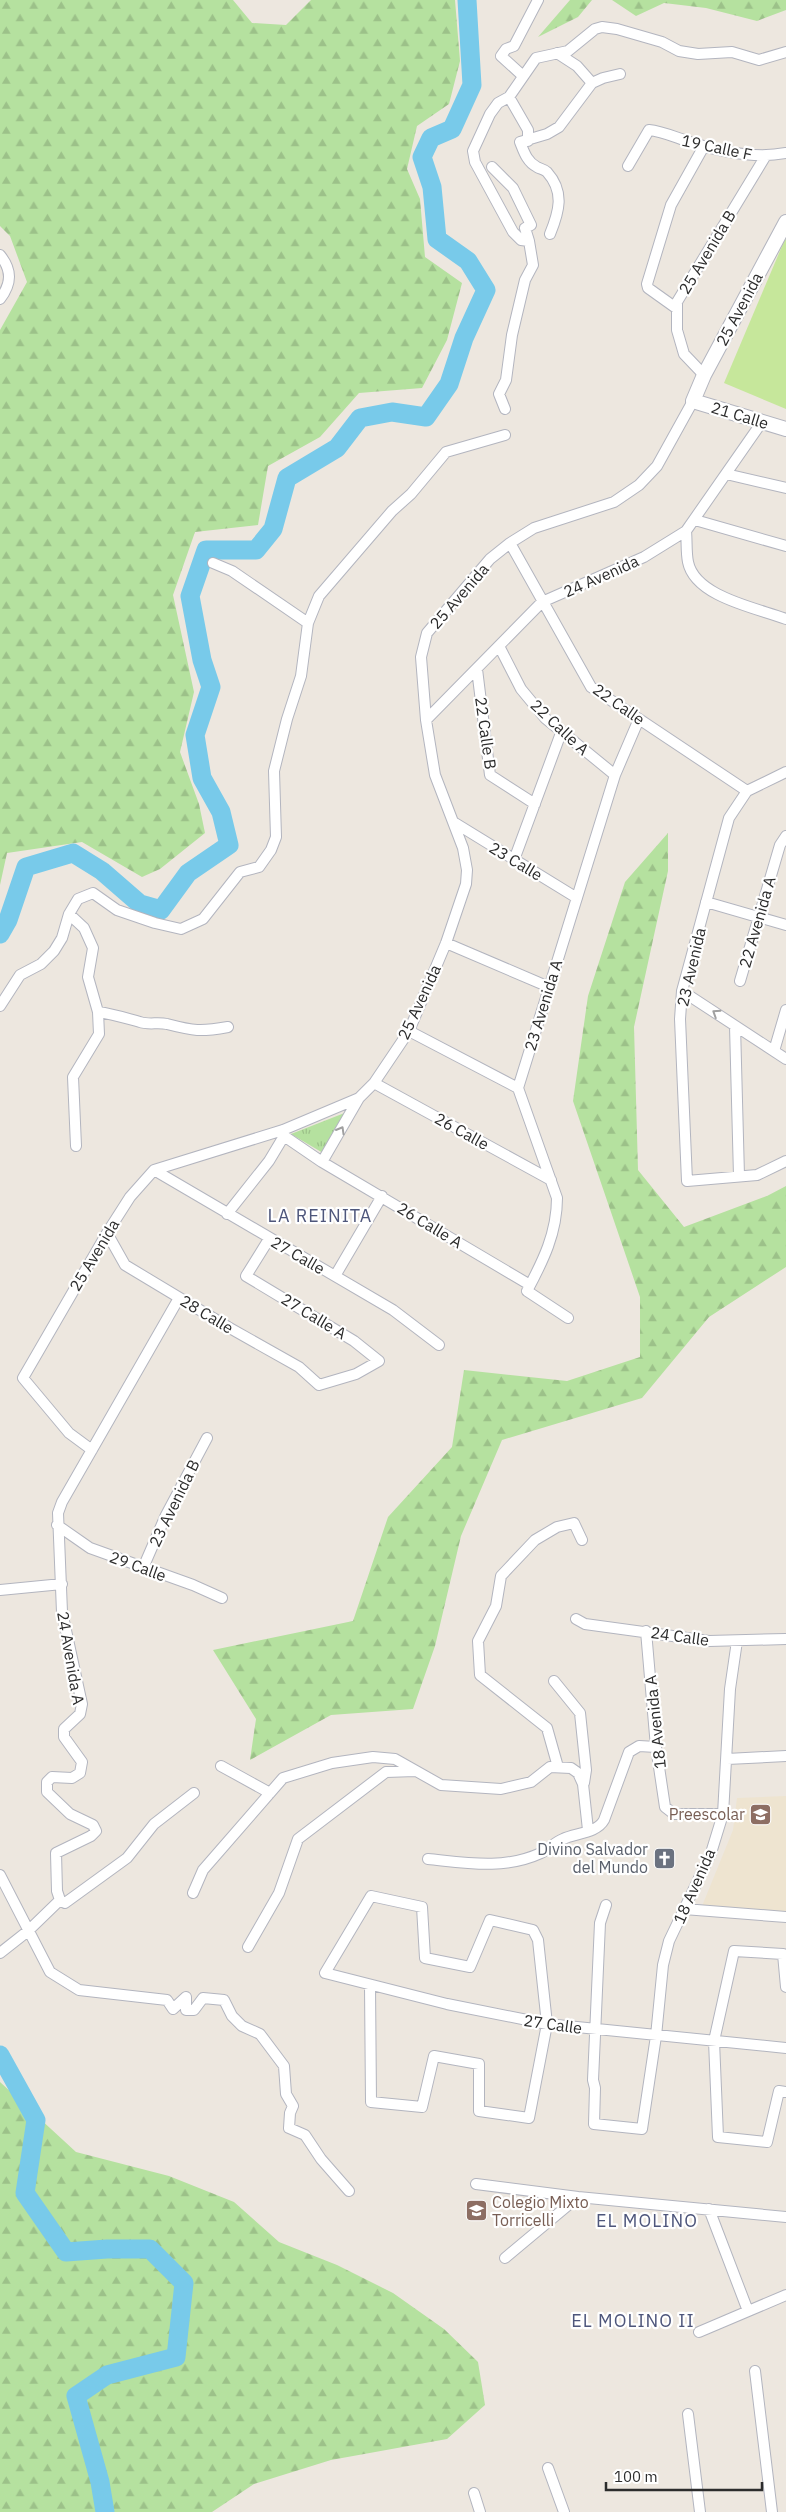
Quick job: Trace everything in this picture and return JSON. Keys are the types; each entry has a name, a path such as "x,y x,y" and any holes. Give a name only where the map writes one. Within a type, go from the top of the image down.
{"street":[{"path":"522,76 501,56 506,49 514,46 538,0"},
{"path":"529,241 521,240 513,232 475,162 474,151 490,114 498,103 508,97 536,58 568,51 595,30 602,27 617,29 662,42 684,52 698,54 732,52 760,60 786,52"},
{"path":"557,53 577,66 592,83"},
{"path":"550,234 558,214 560,201 557,188 546,171 536,167 527,159 520,142 528,141 559,127 592,83 620,74"},
{"path":"508,97 528,130 528,141"},
{"name":"19 Calle F","path":"628,166 649,130 704,146 765,157 786,153"},
{"path":"676,308 648,288 647,284 671,205 704,146"},
{"name":"25 Avenida B","path":"704,375 684,354 677,330 677,302 765,157"},
{"path":"492,167 513,188 531,225 525,228 533,265 525,280 512,335 506,380 499,394 505,409"},
{"name":"25 Avenida","path":"322,1162 360,1098 374,1083 409,1031 446,943 466,884 467,870 464,856 455,823 435,776 426,720 420,657 427,633 490,559 510,543 534,528 614,502 639,485 657,466 786,222"},
{"path":"0,255 9,265 10,278 0,299"},
{"name":"21 Calle","path":"693,401 786,429"},
{"name":"24 Avenida","path":"426,720 542,602 644,557 686,531 762,422"},
{"path":"0,1006 20,975 40,964 54,951 62,938 69,914 78,899 93,893 117,910 155,923 181,929 203,919 240,872 259,867 271,850 276,837 274,771 287,719 301,676 308,623 320,596 362,544 392,511 411,494 446,452 504,435"},
{"path":"726,474 786,488"},
{"path":"695,520 786,546"},
{"path":"686,531 688,563 701,585 714,593 786,619"},
{"name":"22 Calle","path":"510,543 591,687 747,791"},
{"path":"213,563 232,571 308,623"},
{"name":"22 Calle A","path":"499,646 521,689 561,733 615,774"},
{"name":"22 Calle B","path":"477,669 490,775 535,804"},
{"name":"23 Avenida A","path":"518,1088 615,774 639,719"},
{"path":"514,860 561,733"},
{"path":"747,791 786,772"},
{"name":"23 Avenida","path":"739,1176 687,1181 680,1019 682,991 729,818 747,791"},
{"name":"23 Calle","path":"455,823 577,898"},
{"name":"22 Avenida A","path":"740,981 757,917 780,845 786,836"},
{"path":"775,862 786,865"},
{"path":"706,902 786,925"},
{"path":"69,914 84,928 93,948 88,977 98,1012 99,1034 73,1077 76,1146"},
{"path":"446,943 549,987"},
{"path":"682,991 786,1059"},
{"path":"774,1051 786,1010"},
{"path":"98,1012 122,1015 141,1023 166,1024 179,1029 202,1031 228,1027"},
{"path":"736,1026 739,1176 757,1175 786,1161"},
{"path":"409,1031 518,1088 557,1198 557,1215 552,1236 539,1269 528,1288"},
{"name":"26 Calle","path":"374,1083 551,1180"},
{"name":"25 Avenida","path":"92,1450 69,1433 22,1378 130,1197 154,1170 284,1133 360,1098"},
{"path":"227,1214 269,1161 284,1133"},
{"name":"26 Calle A","path":"284,1133 322,1162 382,1196 528,1288 568,1318"},
{"name":"27 Calle","path":"154,1170 393,1310 439,1345"},
{"path":"335,1276 382,1196"},
{"name":"28 Calle","path":"107,1233 125,1265 299,1366 319,1385"},
{"name":"27 Calle A","path":"270,1239 246,1276 354,1341 379,1361 356,1374 319,1385"},
{"name":"24 Avenida A","path":"60,1900 56,1891 56,1852 91,1836 96,1831 94,1825 70,1814 47,1792 47,1782 52,1777 72,1778 80,1772 82,1762 64,1737 64,1730 80,1714 82,1704 62,1612 58,1513 62,1502 179,1298"},
{"name":"23 Avenida B","path":"143,1568 166,1515 207,1438"},
{"path":"558,1767 547,1728 480,1675 478,1641 496,1606 501,1576 535,1540 557,1527 574,1523 582,1540"},
{"name":"29 Calle","path":"57,1525 90,1548 222,1598"},
{"path":"0,1590 62,1584"},
{"name":"24 Calle","path":"576,1619 585,1624 709,1641 786,1639"},
{"name":"18 Avenida A","path":"646,1631 656,1747 664,1804 668,1812 676,1814 723,1814"},
{"name":"18 Avenida","path":"595,2029 594,2124 642,2129 656,2036 663,1965 670,1941 711,1853 723,1814 730,1689 737,1641"},
{"path":"554,1681 580,1713 586,1770 583,1784 588,1830"},
{"path":"727,1759 786,1756 786,1745"},
{"path":"428,1859 492,1865 517,1862 541,1852 563,1839 598,1827 602,1823 629,1752 639,1746 656,1747"},
{"path":"194,1893 203,1870 283,1778 332,1763 373,1756 395,1759 441,1785 501,1789 531,1782 550,1767 558,1767 574,1770 583,1784"},
{"path":"221,1766 270,1793"},
{"path":"248,1947 279,1894 298,1839 386,1772 416,1771"},
{"path":"0,1953 28,1931 60,1900 65,1903 127,1858 154,1824 194,1793"},
{"path":"0,1875 50,1972 79,1990 167,2000 174,2009 186,1997 186,2010 194,2010 203,1998 224,2000 232,2016 242,2026 260,2034 284,2066 286,2094 293,2106 290,2113 290,2128 305,2134 321,2159 348,2191"},
{"name":"27 Calle","path":"547,2024 538,1940 533,1930 490,1920 470,1967 425,1958 422,1907 372,1896 325,1973 370,1985 547,2024 786,2048"},
{"path":"595,2029 600,1923 606,1905"},
{"path":"684,1909 786,1918"},
{"path":"783,2091 767,2142 718,2137 714,2041 736,1949 783,1954 786,1987"},
{"path":"370,1985 370,2102 422,2107 434,2056 479,2064 479,2111 529,2118 547,2024"},
{"path":"476,2184 578,2197 786,2217"},
{"path":"506,2258 578,2197"},
{"path":"709,2209 748,2311"},
{"path":"699,2332 786,2295"},
{"path":"755,2371 772,2512"},
{"path":"688,2414 700,2512"},
{"path":"548,2468 564,2512"},
{"path":"474,2493 480,2512"}],"shaded area":[{"path":"786,1796 786,1921 700,1911 733,1830 737,1798"}],"green space":[{"path":"0,0 233,0 252,23 286,25 311,0 455,0 460,61 449,104 417,126 407,169 420,199 425,257 462,283 447,340 422,388 359,393 320,437 268,466 258,525 195,532 173,595 194,692 180,752 199,804 205,833 160,869 142,877 82,842 7,853 0,885 0,330 27,282 10,236 0,226"},
{"path":"570,0 592,0 578,17 538,37"},
{"path":"612,0 786,0 786,10 757,21 706,8 664,3 636,16"},
{"path":"786,240 786,409 724,383"},
{"path":"668,833 668,871 634,1027 638,1170 684,1227 767,1196 786,1186 786,1267 709,1317 642,1398 502,1440 461,1536 435,1646 413,1709 331,1715 250,1760 256,1719 213,1650 353,1621 388,1517 452,1447 464,1370 567,1381 640,1357 640,1297 573,1101 588,996 625,882"},
{"path":"347,1112 323,1153 291,1134"},
{"path":"0,2082 76,2152 169,2176 234,2202 279,2242 337,2265 393,2293 444,2329 478,2362 485,2405 447,2439 331,2460 254,2484 212,2512 0,2512"}],"waterway":[{"path":"0,934 8,920 26,867 73,853 102,871 140,904 161,910 188,873 229,845 221,812 202,778 195,735 211,687 202,660 190,596 206,550 256,550 273,529 287,478 337,448 360,418 392,412 426,417 449,384 464,338 486,290 468,261 437,239 432,187 422,157 431,138 452,129 472,85 467,0"},
{"path":"0,2055 36,2120 25,2193 66,2252 107,2249 150,2249 184,2283 176,2357 107,2375 76,2396 100,2482 105,2512"}],"place":[{"name":"Preescolar","path":"761,1814"},
{"name":"Divino Salvador del Mundo","path":"664,1858"},
{"name":"Colegio Mixto Torricelli","path":"476,2211"}],"district":[{"name":"LA REINITA","path":"320,1215"},
{"name":"EL MOLINO","path":"647,2220"},
{"name":"EL MOLINO II","path":"633,2320"}]}
